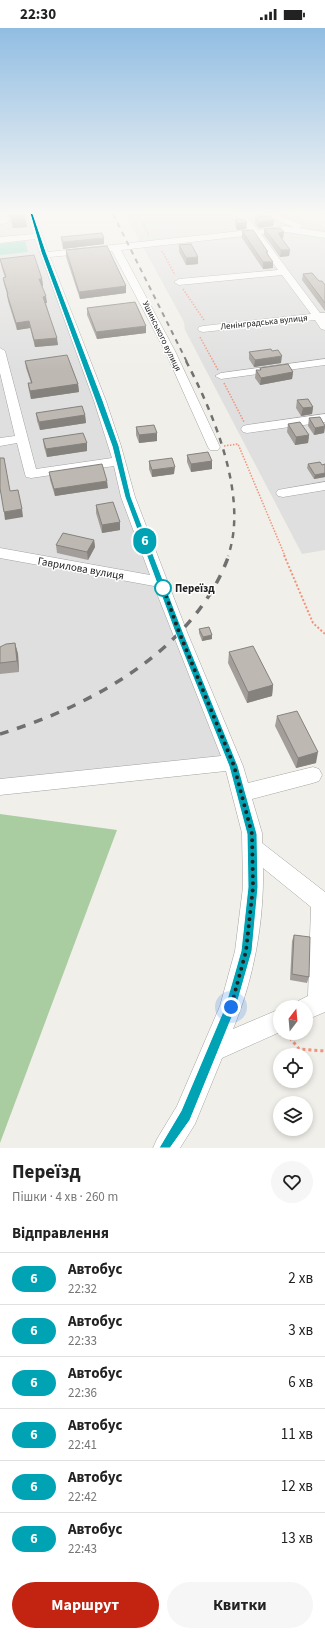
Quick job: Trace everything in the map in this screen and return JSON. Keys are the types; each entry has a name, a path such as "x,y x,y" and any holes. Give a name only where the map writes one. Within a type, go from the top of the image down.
{"street":[{"path":"49,266 100,401 119,461 128,497 179,632 232,764 252,834 253,887 246,951 231,1007 186,1115 166,1148"},
{"name":"Ушинського вулиця","path":"125,266 170,351 214,447"},
{"path":"280,266 321,316 325,327"},
{"path":"179,282 284,272"},
{"name":"Ленінградська вулиця","path":"203,329 321,316"},
{"path":"0,351 31,474 119,461"},
{"path":"221,376 325,362"},
{"path":"247,429 325,418"},
{"path":"0,442 22,439"},
{"path":"283,493 325,486"},
{"name":"Гаврилова вулиця","path":"0,553 161,582"},
{"path":"0,787 232,764"},
{"path":"241,792 313,775"},
{"path":"252,847 321,902 319,1003 313,1006"},
{"path":"212,1050 273,1023"}],"path":[{"path":"171,266 204,321 203,329 199,334 247,429"},
{"path":"214,447 238,444 313,623 325,634"},
{"path":"292,1040 299,1049 325,1051"}],"shaded area":[{"path":"0,266 50,266 232,763 0,779"},
{"path":"154,266 325,266 325,550 302,554 185,330 184,322"}],"green space":[{"path":"0,814 117,830 0,1143"}],"building":[{"path":"2,266 38,266 42,279 39,279 46,296 43,297 57,338 34,340 29,321 16,323 3,278 6,277"},
{"path":"71,266 117,266 126,286 79,292"},
{"path":"312,273 325,285 325,303 303,274"},
{"path":"135,302 146,326 96,332 87,308"},
{"path":"271,349 272,351 278,350 282,356 255,360 249,352"},
{"path":"67,355 78,384 30,391 28,383 32,383 25,361"},
{"path":"288,364 293,372 261,378 256,370 261,370 260,368"},
{"path":"308,399 313,407 303,408 297,400"},
{"path":"82,406 85,415 39,422 36,413"},
{"path":"320,417 325,426 315,428 309,418"},
{"path":"300,422 309,435 296,437 288,424"},
{"path":"154,425 157,433 139,435 136,427"},
{"path":"83,433 87,443 46,449 43,439"},
{"path":"208,452 212,461 191,464 187,455"},
{"path":"0,458 4,458 10,491 18,490 22,509 4,512 0,488"},
{"path":"172,458 175,467 152,470 149,461"},
{"path":"320,462 322,465 325,464 325,473 315,475 308,464"},
{"path":"102,464 107,481 54,489 49,472"},
{"path":"113,502 120,522 102,525 96,505"},
{"path":"63,533 94,540 87,552 56,545"},
{"path":"209,627 212,635 203,637 199,629"},
{"path":"15,643 17,661 0,663 0,647 6,644"},
{"path":"253,646 273,685 248,692 229,652"},
{"path":"297,711 318,752 298,758 277,716"},
{"path":"294,935 310,937 309,977 292,974"}],"railway":[{"path":"139,266 187,362"},
{"path":"186,361 217,430 231,482 234,508 233,533 228,556"},
{"path":"0,734 69,708 136,670 166,646 192,619 213,589 229,555"}],"bus line":[{"name":"6","path":"49,266 100,401 115,446 128,497 179,632 234,766 252,834 253,887 246,951 231,1007 186,1115 166,1148"}],"place":[{"name":"Переїзд","path":"163,588"}],"route":[{"path":"163,588 161,582 179,632 234,766 252,834 253,887 246,951 231,1007"}]}
